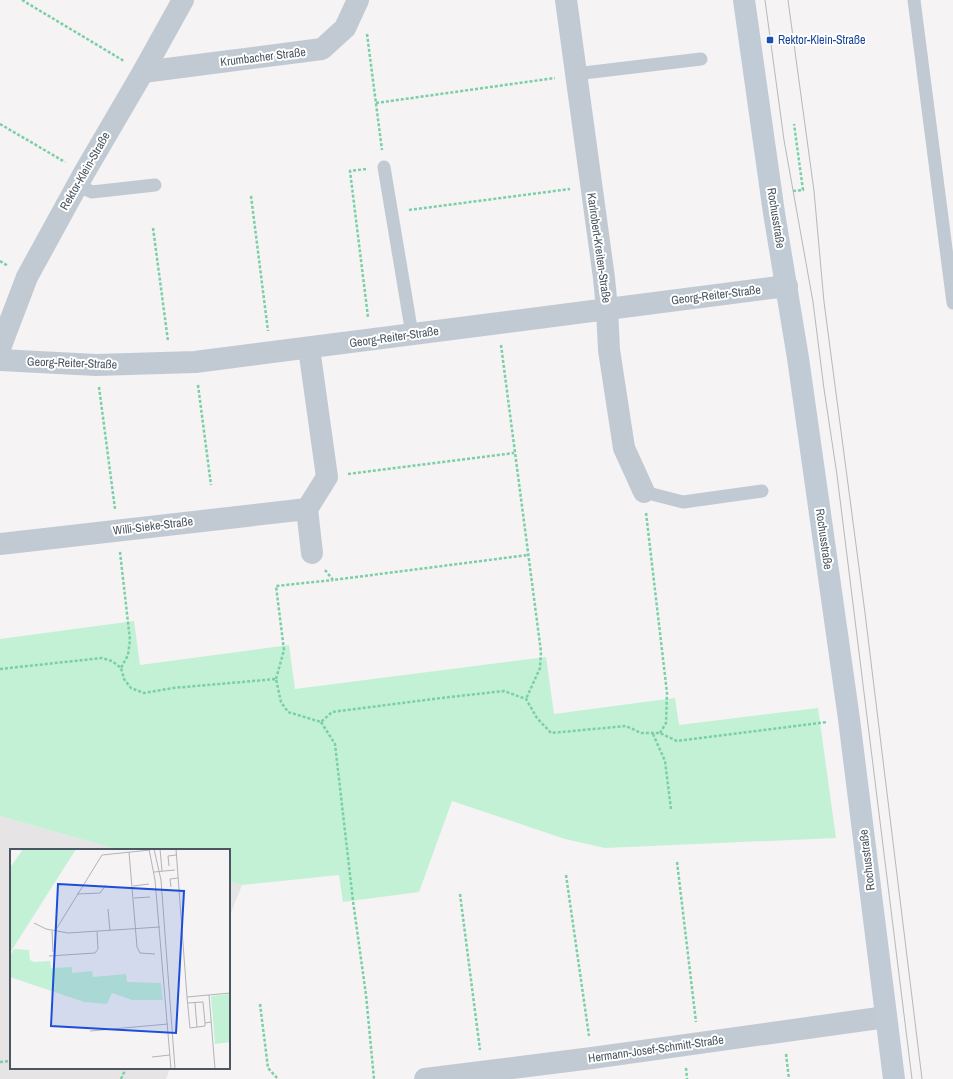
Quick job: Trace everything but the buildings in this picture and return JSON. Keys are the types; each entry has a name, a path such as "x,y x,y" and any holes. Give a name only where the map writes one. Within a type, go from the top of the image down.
{"street":[{"name":"Rektor-Klein-Straße","path":"0,348 27,277 182,0"},
{"name":"Krumbacher Straße","path":"143,72 322,49 345,28 358,0"},
{"name":"Karlrobert-Kreiten-Straße","path":"566,0 607,309 609,350 624,448 644,492"},
{"name":"Rochusstraße","path":"744,0 774,213 787,286 850,719 894,1079"},
{"name":"Georg-Reiter-Straße","path":"0,360 96,365 195,362 787,286"},
{"path":"309,348 327,477 307,509 312,553"},
{"name":"Willi-Sieke-Straße","path":"0,544 307,509"},
{"name":"Hermann-Josef-Schmitt-Straße","path":"425,1079 592,1058 886,1017"}],"lane":[{"path":"914,0 953,303"},
{"path":"576,74 701,59"},
{"path":"384,167 412,334"},
{"path":"81,179 92,192 155,184"},
{"path":"644,492 683,502 762,492"}],"path":[{"path":"22,0 143,72"},
{"path":"367,32 384,167 350,171 370,340"},
{"path":"376,103 576,74"},
{"path":"0,124 81,179"},
{"path":"794,124 801,176"},
{"path":"392,212 590,187"},
{"path":"251,196 271,353"},
{"path":"153,228 171,363"},
{"path":"498,323 541,652 540,668 526,699"},
{"path":"195,362 211,485"},
{"path":"327,477 514,453"},
{"path":"644,492 667,693 666,723 660,733"},
{"path":"312,553 333,580"},
{"path":"374,1079 366,995 353,901 335,744 321,722 288,712 281,702 276,679 284,650 276,586 528,555"},
{"path":"0,669 102,658 121,668 124,679 131,688 144,693 173,688 276,679"},
{"path":"321,722 332,712 504,691 526,699 537,718 551,733 626,726 641,733 660,733 677,741 850,719"},
{"path":"653,734 665,761 671,809"},
{"path":"677,862 699,1043"},
{"path":"566,876 592,1058"},
{"path":"460,894 482,1072"},
{"path":"260,1004 268,1068 278,1079"},
{"path":"0,1062 10,1061"},
{"path":"121,1079 126,1069"}],"shaded area":[{"path":"0,816 116,849 10,849 10,1069 170,1069 166,1079 0,1079"},
{"path":"230,881 242,885 230,915"}],"green space":[{"path":"134,621 140,665 289,645 295,689 546,657 554,714 675,698 679,725 818,708 836,838 605,848 565,839 452,801 419,892 343,902 339,875 242,885 230,881 230,849 116,849 0,816 0,639"}],"tram line":[{"path":"765,0 784,140 813,302 837,475 912,1079"},
{"path":"788,0 814,191 824,302 865,613 922,1079"}],"place":[{"name":"Rektor-Klein-Straße","path":"770,40"}]}
